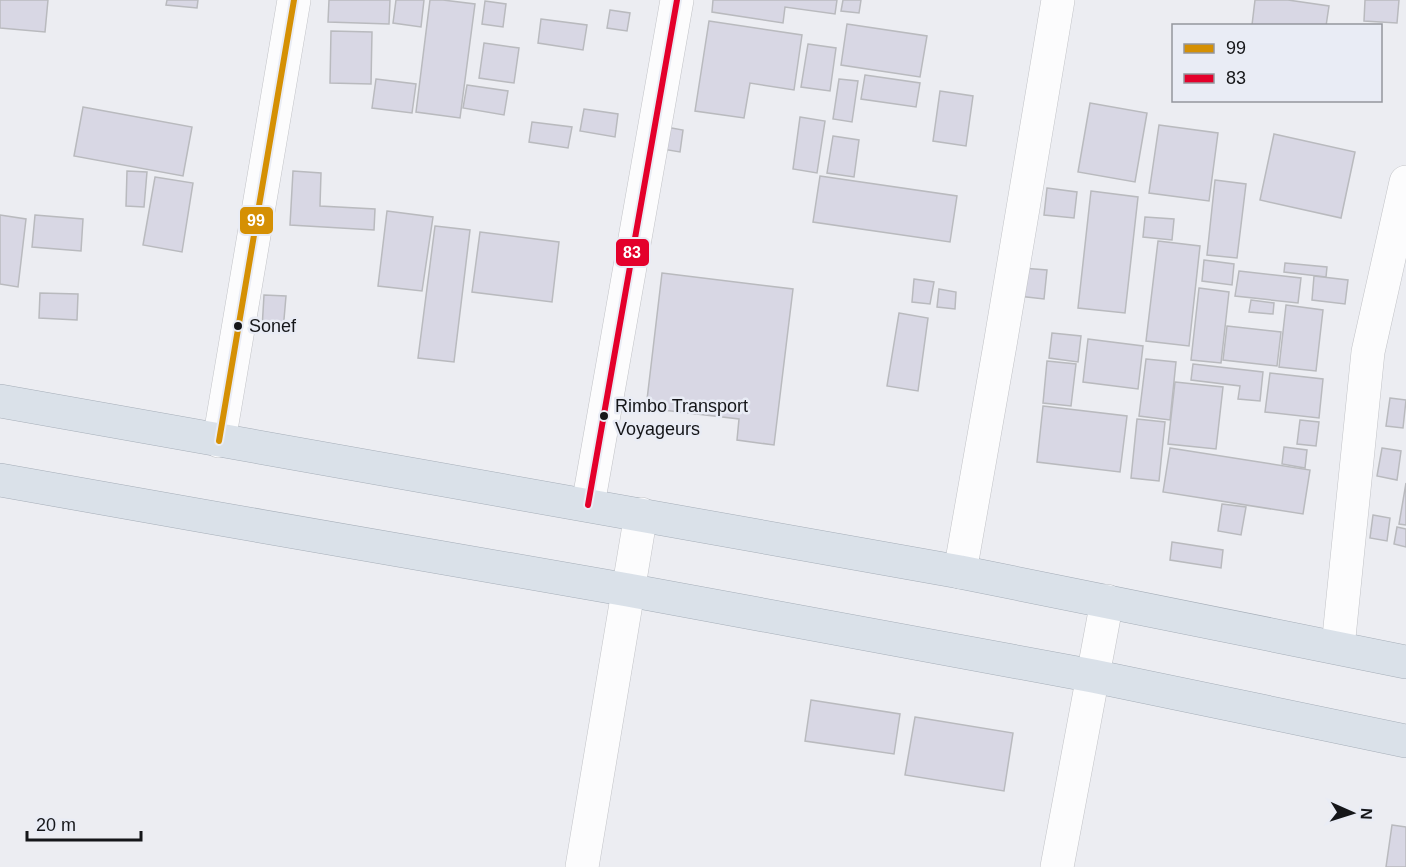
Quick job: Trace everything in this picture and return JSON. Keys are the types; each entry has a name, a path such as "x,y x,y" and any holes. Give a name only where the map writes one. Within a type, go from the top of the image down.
{"highway":[{"path":"0,401 960,572 1406,662"},
{"path":"0,480 628,590 1093,676 1406,741"}],"street":[{"path":"219,441 294,0"},
{"path":"588,505 677,0"},
{"path":"960,572 1058,0"},
{"path":"1338,648 1368,352 1406,182"},
{"path":"582,867 641,514"},
{"path":"1057,867 1107,601"}],"building":[{"path":"0,0 48,0 45,32 0,28"},
{"path":"167,0 198,0 197,8 166,5"},
{"path":"329,0 390,0 389,24 328,22"},
{"path":"396,0 424,0 421,27 393,23"},
{"path":"430,0 475,4 460,118 416,112"},
{"path":"713,0 837,0 835,14 785,7 783,23 712,12"},
{"path":"843,0 861,0 859,13 841,11"},
{"path":"1255,0 1288,0 1329,6 1326,24 1252,24"},
{"path":"1365,0 1399,0 1397,23 1364,21"},
{"path":"485,1 506,4 503,27 482,24"},
{"path":"610,10 630,13 627,31 607,28"},
{"path":"541,19 587,25 583,50 538,43"},
{"path":"709,21 802,35 794,90 750,83 744,118 695,111"},
{"path":"847,24 927,36 920,77 841,65"},
{"path":"331,31 372,32 371,84 330,83"},
{"path":"484,43 519,48 514,83 479,78"},
{"path":"808,44 836,48 830,91 801,87"},
{"path":"865,75 920,83 916,107 861,99"},
{"path":"376,79 416,84 412,113 372,108"},
{"path":"839,79 858,81 852,122 833,119"},
{"path":"467,85 508,91 504,115 463,108"},
{"path":"940,91 973,96 966,146 933,141"},
{"path":"1090,103 1147,113 1135,182 1078,172"},
{"path":"83,107 192,127 183,176 74,156"},
{"path":"584,109 618,114 615,137 580,131"},
{"path":"800,117 825,121 817,173 793,169"},
{"path":"532,122 572,127 568,148 529,142"},
{"path":"1159,125 1218,133 1209,201 1149,193"},
{"path":"666,127 683,130 680,152 662,149"},
{"path":"1274,134 1355,152 1341,218 1260,200"},
{"path":"833,136 859,140 854,177 827,173"},
{"path":"127,171 147,172 144,207 126,206"},
{"path":"293,171 321,173 320,206 375,209 374,230 290,225"},
{"path":"820,176 957,196 950,242 813,222"},
{"path":"155,177 193,183 182,252 143,245"},
{"path":"1215,180 1246,184 1237,258 1207,255"},
{"path":"1047,188 1077,192 1074,218 1044,215"},
{"path":"1091,191 1138,197 1125,313 1078,308"},
{"path":"387,211 433,217 422,291 378,286"},
{"path":"0,215 26,219 18,287 0,284"},
{"path":"35,215 83,219 81,251 32,247"},
{"path":"1145,217 1174,219 1172,240 1143,237"},
{"path":"435,226 470,230 454,362 418,358"},
{"path":"480,232 559,242 552,302 472,292"},
{"path":"1158,241 1200,246 1189,346 1146,341"},
{"path":"1204,260 1234,264 1232,285 1202,281"},
{"path":"1285,263 1327,267 1326,277 1284,272"},
{"path":"1022,268 1047,270 1044,299 1018,296"},
{"path":"1239,271 1301,278 1298,303 1235,296"},
{"path":"662,273 793,289 774,445 737,440 739,419 646,408"},
{"path":"1314,276 1348,280 1345,304 1312,300"},
{"path":"914,279 934,282 930,304 912,302"},
{"path":"1199,288 1229,292 1221,363 1191,360"},
{"path":"939,289 956,292 955,309 937,307"},
{"path":"40,293 78,294 77,320 39,318"},
{"path":"264,295 286,296 283,331 262,329"},
{"path":"1251,300 1274,303 1273,314 1249,312"},
{"path":"1286,305 1323,310 1316,371 1279,367"},
{"path":"899,313 928,318 918,391 887,386"},
{"path":"1227,326 1281,332 1277,366 1223,360"},
{"path":"1052,333 1081,336 1078,362 1049,358"},
{"path":"1088,339 1143,346 1138,389 1083,382"},
{"path":"1146,359 1176,362 1170,420 1139,416"},
{"path":"1047,361 1076,364 1071,406 1043,403"},
{"path":"1193,364 1263,372 1260,401 1238,399 1240,386 1191,380"},
{"path":"1270,373 1323,379 1319,418 1265,412"},
{"path":"1175,382 1223,387 1216,449 1168,444"},
{"path":"1390,398 1406,400 1403,428 1386,426"},
{"path":"1043,406 1127,416 1120,472 1037,462"},
{"path":"1137,419 1165,422 1159,481 1131,478"},
{"path":"1300,420 1319,422 1316,446 1297,444"},
{"path":"1284,447 1307,450 1305,468 1282,464"},
{"path":"1170,448 1310,470 1303,514 1163,492"},
{"path":"1382,448 1401,451 1397,480 1377,476"},
{"path":"1406,483 1406,525 1399,524"},
{"path":"1222,504 1246,507 1241,535 1218,531"},
{"path":"1373,515 1390,518 1387,541 1370,538"},
{"path":"1397,527 1406,529 1406,547 1394,544"},
{"path":"1172,542 1223,550 1221,568 1170,560"},
{"path":"811,700 900,714 894,754 805,741"},
{"path":"915,717 1013,733 1004,791 905,775"},
{"path":"1392,825 1406,827 1406,867 1386,867"}],"transit line":[{"name":"99","path":"219,441 294,0"},
{"name":"83","path":"588,505 677,0"}],"place":[{"name":"Sonef","path":"238,326"},
{"name":"Rimbo Transport Voyageurs","path":"604,416"}]}
